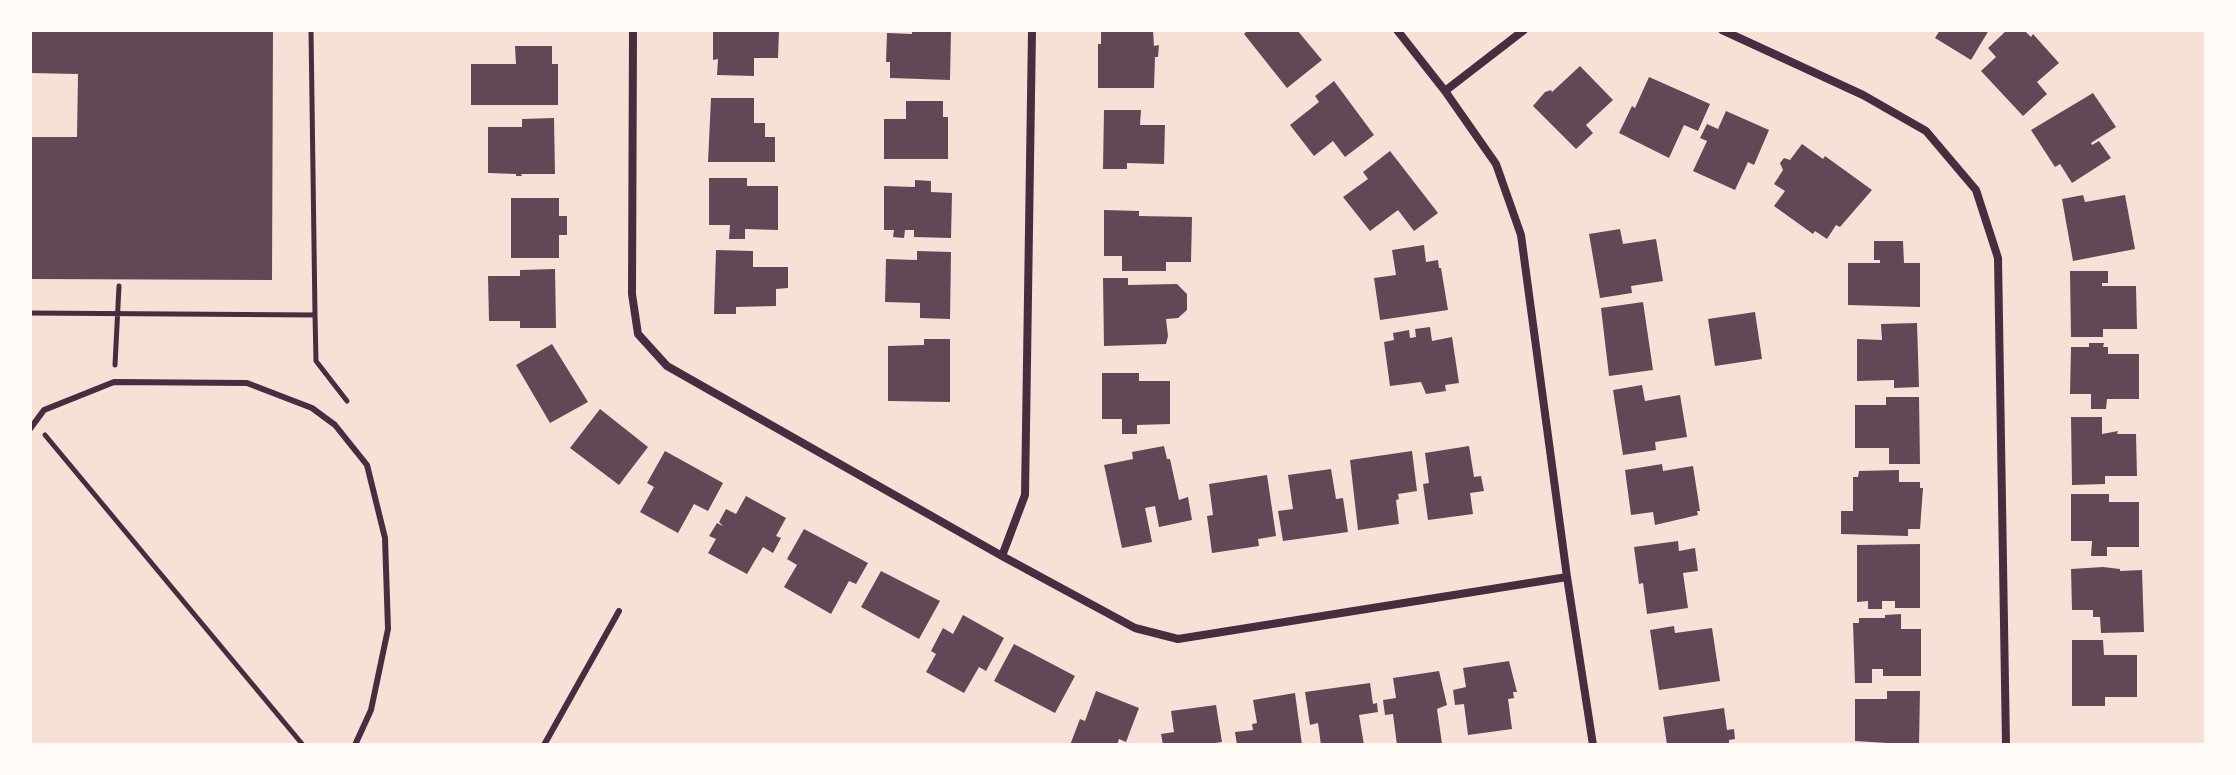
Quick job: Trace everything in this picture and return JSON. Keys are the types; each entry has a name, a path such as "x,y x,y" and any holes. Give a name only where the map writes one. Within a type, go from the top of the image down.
{"street":[{"path":"633,30 632,294 638,334 667,366 1135,628 1178,639 1567,577"},
{"path":"1002,556 1025,495 1032,30"},
{"path":"1397,30 1496,164 1521,235 1593,745"},
{"path":"1445,91 1524,30"},
{"path":"1722,30 1863,95 1926,131 1976,190 1998,258 2006,745"}],"lane":[{"path":"32,426 44,410 114,382 247,383 312,408 335,425 367,465 385,538 388,629 371,710 355,745"},
{"path":"544,745 619,611"}],"path":[{"path":"311,30 316,361 347,401"},
{"path":"114,382 119,286"},
{"path":"30,313 315,315"},
{"path":"32,426 303,745"}],"building":[{"path":"30,30 273,30 272,280 30,279 30,137 77,137 78,74 30,73"},
{"path":"713,30 779,30 778,58 754,58 754,76 717,75 718,59 713,60"},
{"path":"912,30 951,30 950,80 890,78 890,62 886,62 887,33 912,34"},
{"path":"1101,30 1153,30 1154,46 1159,45 1158,57 1155,57 1154,88 1098,88"},
{"path":"1248,30 1297,30 1322,60 1287,88 1244,34"},
{"path":"1940,30 1989,30 1971,60 1935,38"},
{"path":"2007,30 2024,30 2031,37 2033,34 2059,63 2037,82 2047,94 2023,116 1981,71 1996,57 1988,48"},
{"path":"515,46 552,46 552,64 558,64 558,105 471,105 471,64 516,64"},
{"path":"1580,66 1613,100 1586,125 1593,133 1576,149 1533,106 1545,92 1552,92"},
{"path":"1649,77 1710,104 1698,131 1684,125 1669,158 1619,133"},
{"path":"1334,81 1374,135 1345,157 1333,141 1314,156 1290,125 1319,102 1315,96"},
{"path":"2093,93 2116,127 2091,143 2099,141 2111,158 2072,183 2060,164 2055,167 2031,130"},
{"path":"711,98 754,98 754,123 765,123 765,137 775,137 775,162 708,162"},
{"path":"906,101 943,101 943,117 948,117 948,159 884,159 884,119 906,119"},
{"path":"1104,110 1141,110 1140,125 1165,125 1164,164 1127,163 1127,169 1103,169"},
{"path":"1726,111 1769,130 1754,165 1748,162 1735,190 1693,171 1707,141 1700,138 1707,124 1718,129"},
{"path":"554,118 555,174 516,176 488,173 488,127 522,127 522,119"},
{"path":"1802,144 1823,159 1825,156 1872,190 1840,227 1836,225 1827,239 1815,231 1813,234 1774,206 1785,191 1774,184 1783,170 1780,163 1784,158 1790,160"},
{"path":"1390,151 1438,213 1414,231 1398,210 1370,231 1343,197 1368,179 1363,172"},
{"path":"709,178 747,178 747,186 778,186 778,230 745,229 745,239 729,239 730,225 709,225"},
{"path":"915,180 931,181 931,192 952,193 951,238 914,237 914,230 905,230 904,238 893,237 894,230 884,230 884,186 915,187"},
{"path":"2083,195 2085,202 2125,195 2135,249 2073,261 2062,199"},
{"path":"511,198 559,198 559,216 567,216 567,235 559,235 559,258 511,258"},
{"path":"1104,210 1139,211 1139,216 1192,217 1191,262 1166,262 1166,271 1122,271 1122,256 1104,256"},
{"path":"1620,229 1623,244 1656,239 1663,281 1631,286 1632,293 1600,298 1589,234"},
{"path":"1874,241 1903,241 1904,263 1920,263 1920,307 1848,305 1848,263 1880,263 1880,260 1874,260"},
{"path":"1424,245 1426,262 1438,260 1441,268 1448,310 1380,320 1374,278 1396,275 1392,250"},
{"path":"716,250 753,251 753,267 788,267 788,288 776,289 776,306 736,307 736,314 714,314"},
{"path":"917,251 951,252 950,319 920,318 920,303 885,302 886,259 917,260"},
{"path":"555,269 556,328 520,328 520,321 489,321 488,276 520,276 520,270"},
{"path":"2070,271 2108,271 2108,283 2102,283 2102,286 2136,286 2137,329 2103,329 2103,337 2071,337"},
{"path":"1103,278 1128,278 1128,285 1177,284 1187,294 1187,310 1178,318 1166,319 1166,344 1104,346"},
{"path":"1643,302 1653,370 1609,376 1601,308"},
{"path":"1755,312 1762,359 1715,366 1708,319"},
{"path":"1917,323 1919,387 1894,388 1894,380 1857,381 1857,339 1882,340 1881,324"},
{"path":"1430,327 1432,341 1452,337 1459,383 1445,385 1446,391 1426,394 1421,382 1390,386 1384,342 1394,340 1393,333 1409,330 1410,338 1416,337 1415,329"},
{"path":"924,339 950,339 950,402 888,401 888,346 924,345"},
{"path":"2089,343 2104,343 2108,354 2139,354 2139,399 2107,399 2106,409 2091,409 2091,394 2070,394 2071,347 2089,347"},
{"path":"552,344 588,402 550,423 516,365"},
{"path":"1102,373 1139,373 1139,381 1170,381 1170,424 1137,425 1137,434 1122,434 1122,419 1102,419"},
{"path":"1642,385 1645,401 1680,395 1687,437 1655,442 1656,450 1623,455 1613,390"},
{"path":"1886,397 1919,397 1920,464 1889,464 1889,448 1855,448 1855,405 1886,405"},
{"path":"600,409 648,447 619,485 570,448"},
{"path":"2071,417 2102,417 2102,434 2118,431 2117,434 2136,434 2137,476 2105,476 2105,484 2072,485"},
{"path":"1164,446 1179,500 1188,497 1192,520 1159,527 1155,506 1145,508 1152,542 1122,548 1104,465 1133,459 1132,452"},
{"path":"1469,446 1474,477 1481,476 1484,491 1470,493 1473,514 1428,520 1423,484 1429,483 1425,453"},
{"path":"665,451 723,483 708,511 694,504 678,533 640,512 654,487 647,483"},
{"path":"1412,451 1417,491 1398,494 1399,524 1358,530 1350,460"},
{"path":"1662,464 1663,471 1693,466 1698,515 1655,525 1653,512 1631,515 1625,470"},
{"path":"1331,469 1336,499 1343,498 1348,532 1283,541 1278,511 1293,509 1288,475"},
{"path":"1899,470 1899,482 1920,482 1920,488 1923,488 1920,529 1908,529 1908,536 1841,534 1841,511 1853,511 1853,477 1858,477 1859,471"},
{"path":"1267,475 1276,536 1258,539 1259,546 1212,553 1207,516 1213,515 1209,484"},
{"path":"2071,494 2109,494 2109,502 2139,502 2139,547 2107,547 2107,556 2091,556 2092,541 2071,541"},
{"path":"746,496 786,518 776,536 781,538 773,553 763,547 747,574 708,553 716,539 709,536 717,523 723,526 719,522 726,509 736,514"},
{"path":"804,529 868,563 856,584 849,581 831,614 784,587 797,565 787,559"},
{"path":"1678,541 1679,551 1695,548 1698,571 1683,573 1688,608 1647,614 1634,547"},
{"path":"1920,544 1920,608 1895,608 1895,601 1882,601 1882,609 1868,609 1868,601 1857,602 1857,545"},
{"path":"2103,567 2120,571 2142,570 2144,632 2101,633 2100,617 2093,617 2093,610 2072,610 2071,569"},
{"path":"881,571 940,601 919,639 861,607"},
{"path":"1901,614 1901,629 1921,629 1921,676 1883,676 1883,669 1872,669 1872,683 1855,683 1853,623 1859,623 1859,618 1885,618 1885,615"},
{"path":"963,615 1004,638 986,671 979,667 964,693 926,672 936,654 931,651 943,628 953,634"},
{"path":"1674,626 1675,633 1712,628 1720,681 1659,690 1650,630"},
{"path":"2072,640 2103,640 2104,655 2137,655 2137,697 2105,697 2105,706 2072,706"},
{"path":"1014,644 1075,676 1055,713 994,681"},
{"path":"1509,661 1517,692 1513,692 1514,698 1508,699 1512,729 1468,735 1464,704 1455,705 1453,690 1466,687 1463,668"},
{"path":"1439,671 1447,705 1437,709 1442,744 1397,745 1393,714 1385,715 1383,700 1396,698 1393,678"},
{"path":"1370,683 1373,704 1377,703 1378,712 1359,715 1364,745 1321,745 1318,723 1310,725 1305,692"},
{"path":"1096,691 1139,708 1126,742 1119,739 1117,745 1070,745 1080,719 1085,721"},
{"path":"1887,691 1920,691 1919,745 1855,741 1855,699 1887,699"},
{"path":"1295,693 1302,745 1237,745 1235,732 1253,730 1252,724 1257,723 1253,700"},
{"path":"1216,705 1222,742 1215,745 1163,745 1161,734 1174,732 1171,711"},
{"path":"1724,708 1727,730 1734,729 1735,739 1729,740 1729,745 1667,745 1663,717"}]}
